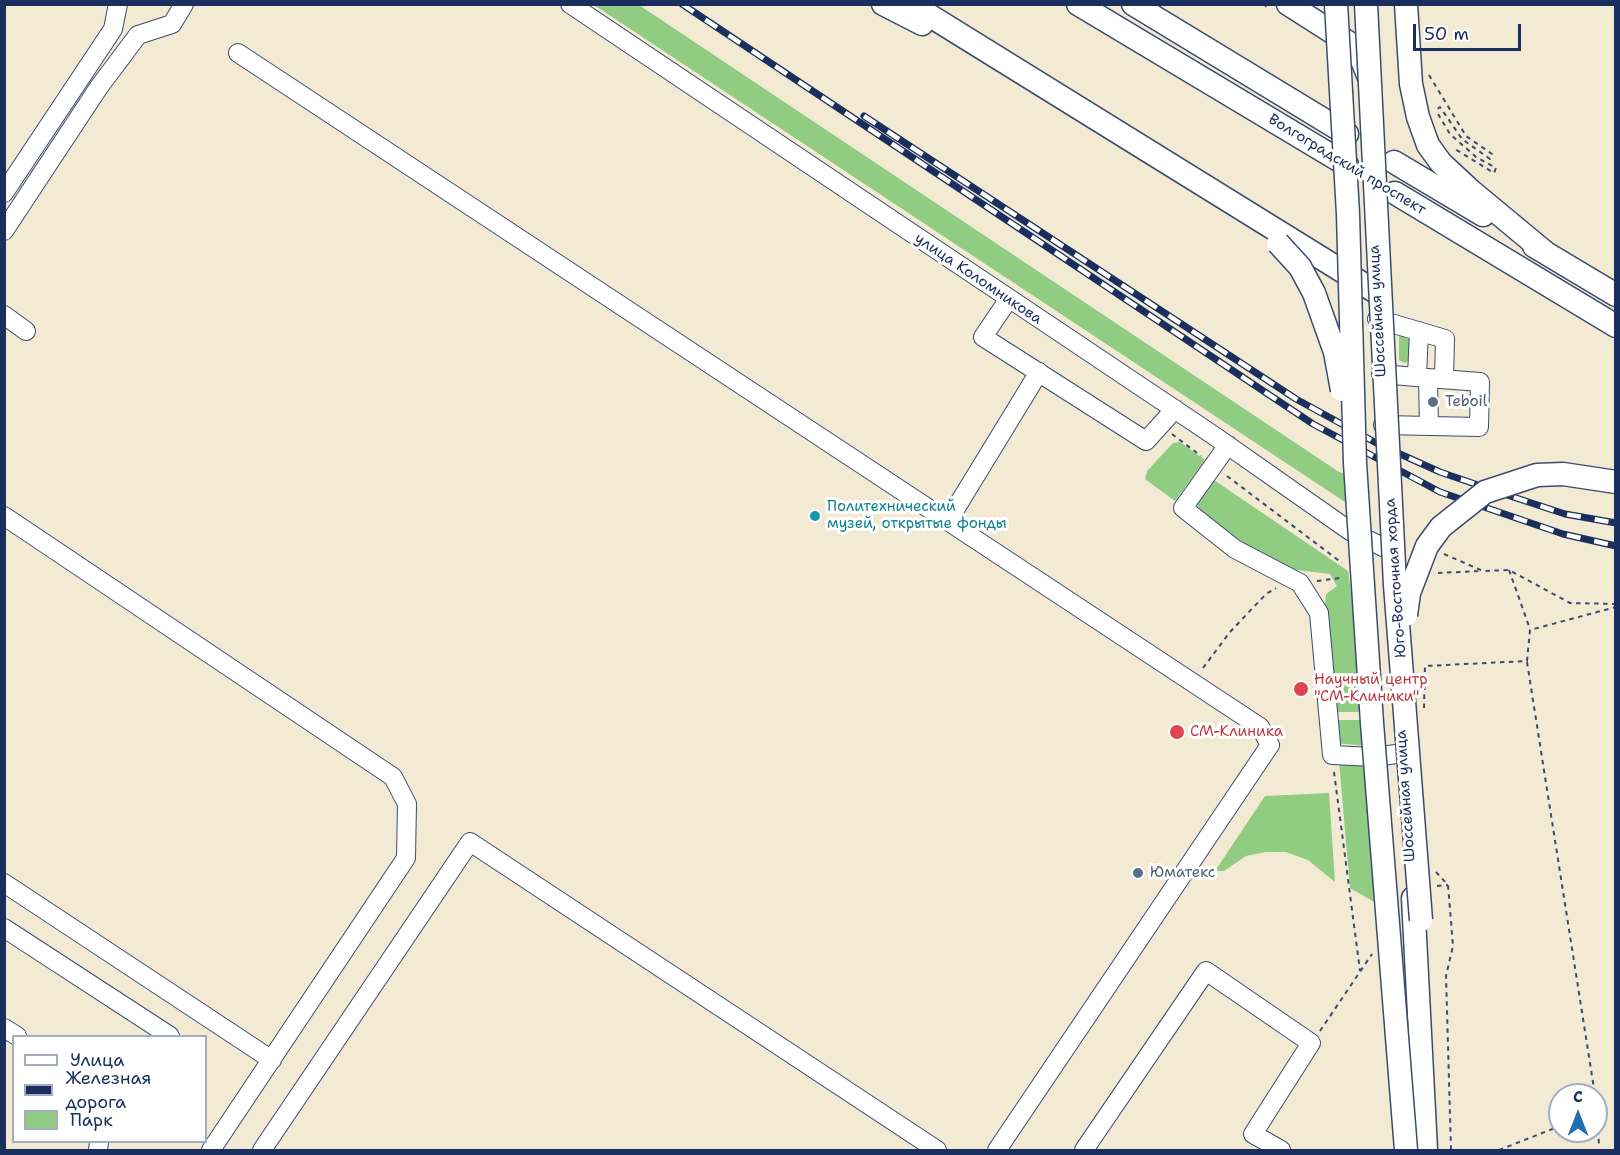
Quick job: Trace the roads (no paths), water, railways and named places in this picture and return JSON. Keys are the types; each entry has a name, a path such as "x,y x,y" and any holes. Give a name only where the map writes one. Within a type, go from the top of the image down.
{"main road":[{"path":"883,4 929,28 1278,243 1300,267 1326,321 1335,352 1355,463"},
{"path":"910,4 1376,292"},
{"name":"Волгоградский проспект","path":"1072,4 1087,10 1616,326"},
{"name":"Волгоградский проспект","path":"1133,4 1616,295"},
{"path":"1149,4 1198,44"},
{"path":"1336,4 1348,214 1355,463 1372,723 1406,1150"},
{"name":"Юго-Восточная хорда","path":"1366,4 1401,658 1438,1150"},
{"path":"1406,4 1412,84 1418,117 1428,145 1446,155 1545,253"},
{"name":"Шоссейная улица","path":"1280,8 1357,48 1365,63 1369,82 1377,319 1389,550 1426,1150"},
{"path":"1401,658 1408,592 1416,569 1427,546 1441,527 1462,508 1485,492 1537,475 1563,474 1616,482"}],"street":[{"path":"4,193 113,29 118,4"},
{"path":"4,231 99,87 138,35 172,24 184,4"},
{"name":"улица Коломникова","path":"570,4 1008,300 1228,445 1350,531 1389,550"},
{"path":"238,53 1260,727 1270,746 997,1150"},
{"path":"1008,300 983,337 1146,441 1175,410"},
{"path":"4,315 26,331"},
{"path":"1377,319 1445,339 1429,378"},
{"path":"1419,331 1429,378 1429,426"},
{"path":"948,521 1039,372"},
{"path":"1381,374 1480,382 1479,427 1429,426 1383,431"},
{"path":"1228,445 1183,508 1235,549 1300,583 1319,613 1332,755 1375,757 1403,753"},
{"path":"4,516 393,777 407,804 406,858 211,1150"},
{"path":"262,1150 470,842 937,1150"},
{"path":"4,883 272,1060"},
{"path":"4,928 168,1035"},
{"path":"1084,1150 1206,971 1311,1044 1253,1134 1281,1150"}],"railway":[{"path":"682,4 1313,424 1440,492 1563,534 1616,546"},
{"path":"864,116 1296,399 1380,445 1440,472 1504,494 1565,514 1616,523"}],"place":[{"name":"Teboil","path":"1433,402"},
{"name":"Политехнический музей, открытые фонды","path":"815,516"},
{"name":"Научный центр \"СМ-Клиники\"","path":"1301,689"},
{"name":"СМ-Клиника","path":"1177,732"},
{"name":"Юматекс","path":"1138,873"}]}
